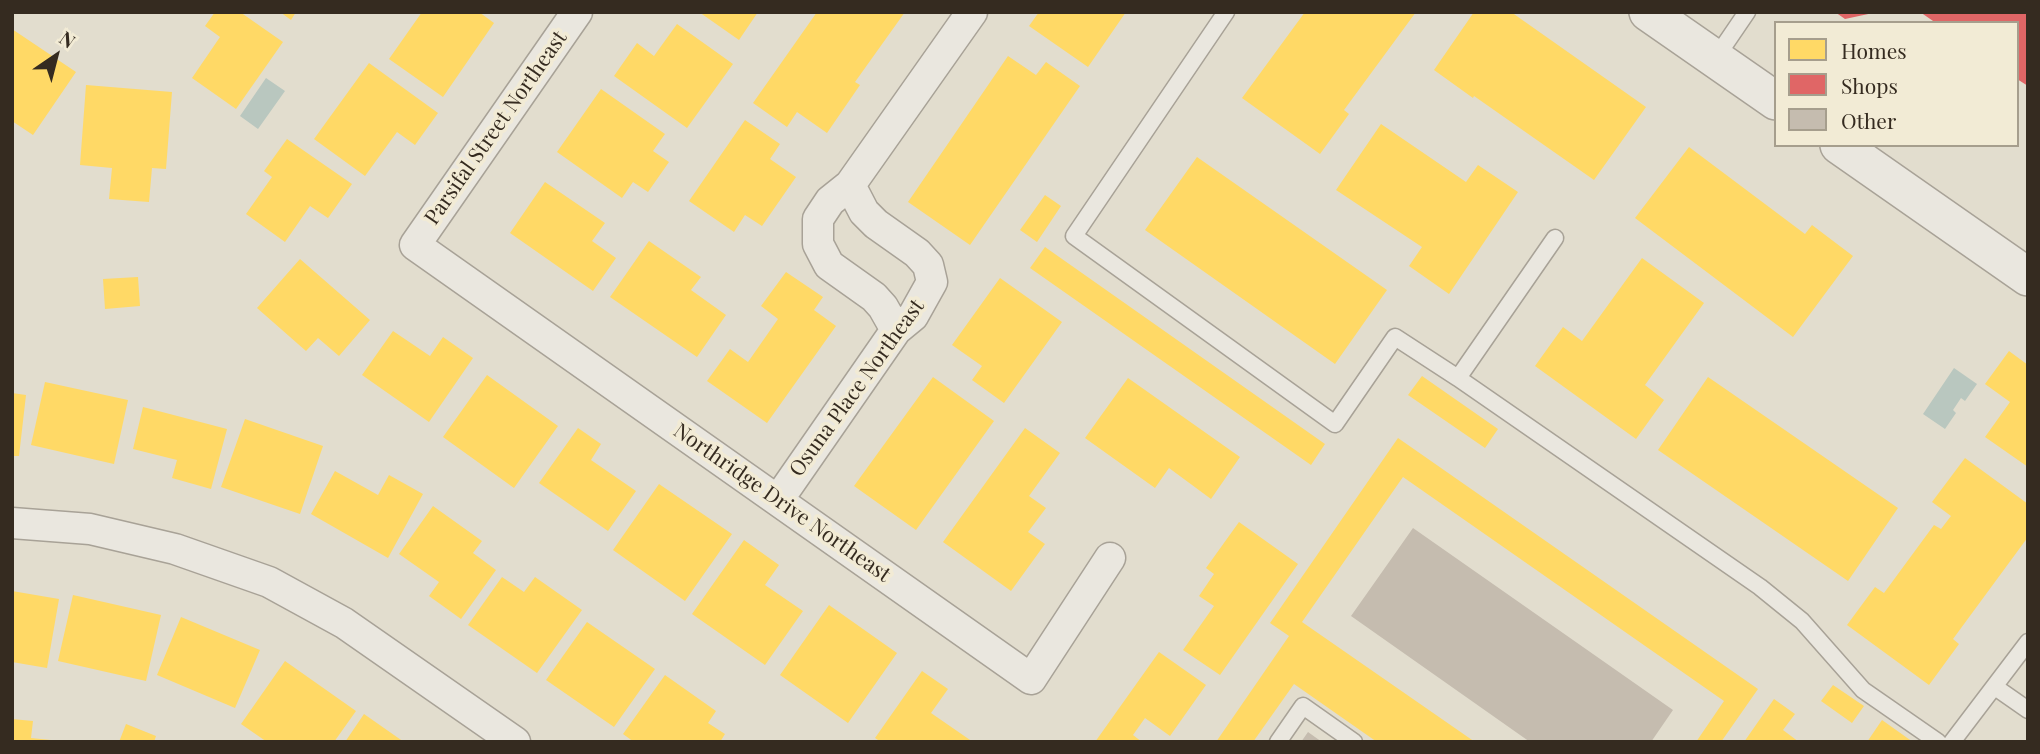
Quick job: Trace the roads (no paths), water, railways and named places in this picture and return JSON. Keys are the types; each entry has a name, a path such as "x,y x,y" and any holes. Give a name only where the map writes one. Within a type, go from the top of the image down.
{"street":[{"name":"Parsifal Street Northeast","path":"415,244 577,12"},
{"path":"896,330 874,297 829,265 818,244 818,219 830,201 850,185 972,12"},
{"path":"1648,12 1774,100"},
{"path":"1842,147 2028,277"},
{"name":"Osuna Place Northeast","path":"778,500 896,330 913,316 932,282 928,265 917,253 864,212 850,185"},
{"name":"Northridge Drive Northeast","path":"415,244 1031,679 1111,558"},
{"path":"12,523 90,529 175,549 269,582 344,623 514,742"}],"lane":[{"path":"1226,12 1074,236 1335,424 1395,337 1760,587 1802,621 1863,690 1938,742"},
{"path":"1715,59 1747,12"},
{"path":"1458,378 1555,238"},
{"path":"1952,742 2028,642"},
{"path":"1995,687 2028,710"},
{"path":"1278,742 1303,706 1354,742"}]}
